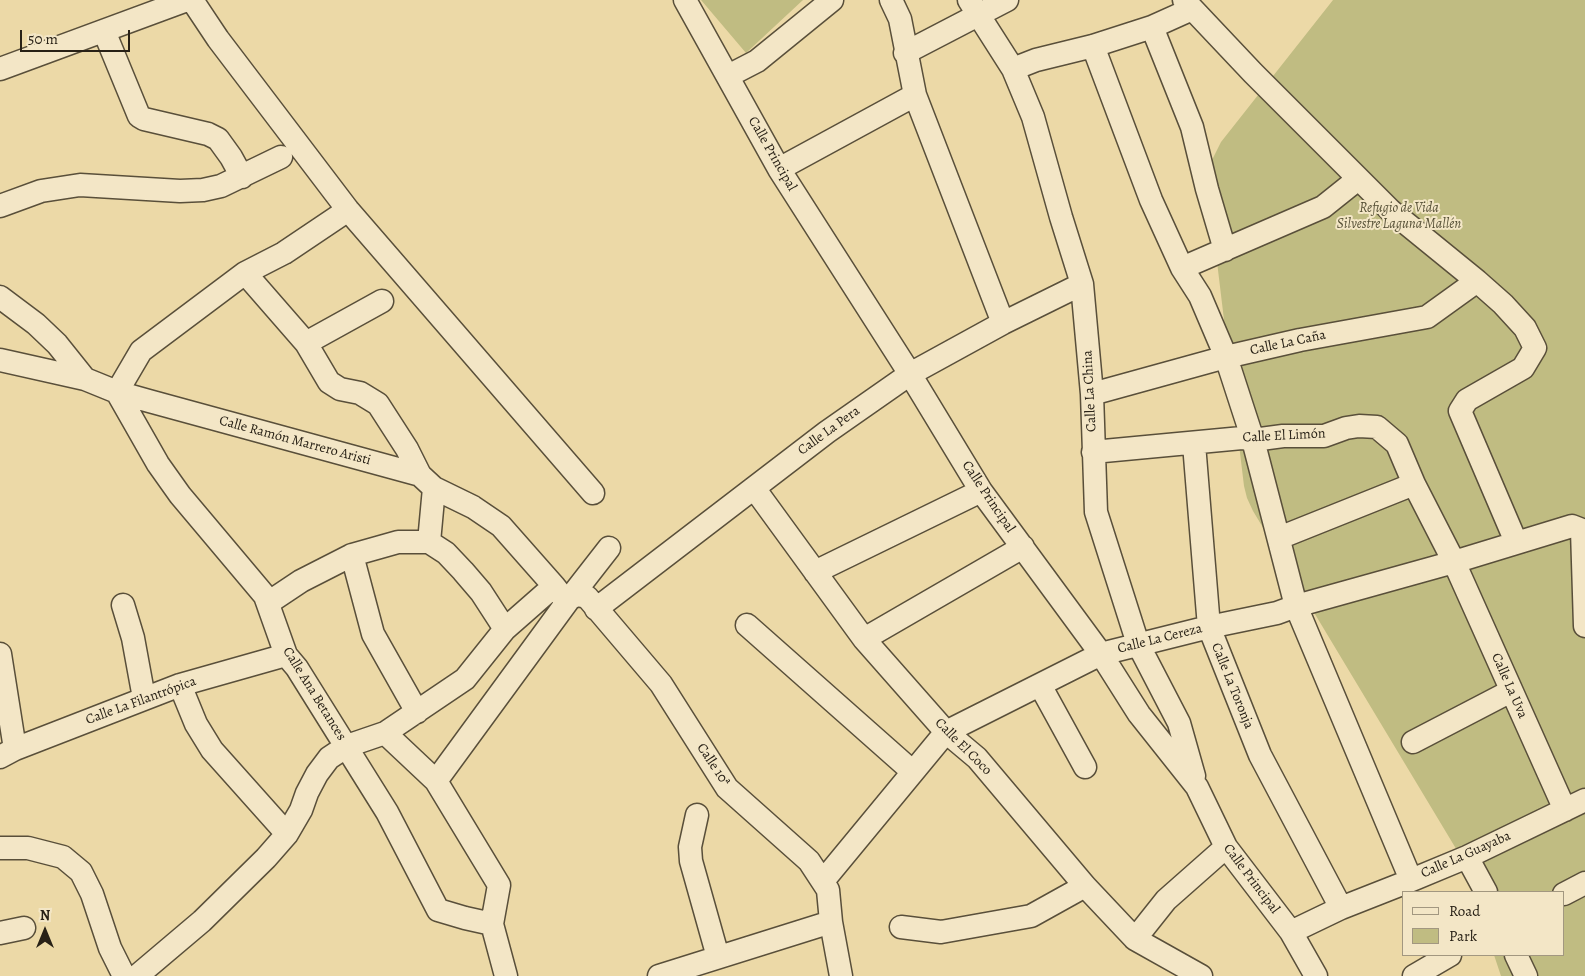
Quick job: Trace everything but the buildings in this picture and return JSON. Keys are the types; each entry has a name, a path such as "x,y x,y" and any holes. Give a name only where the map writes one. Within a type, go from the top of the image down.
{"street":[{"path":"0,69 185,0 218,39 348,210 594,493"},
{"name":"Calle Principal","path":"685,0 779,169 910,374 981,491 1102,654 1139,714 1197,787 1226,847 1292,932 1316,976"},
{"path":"728,76 757,61 832,0"},
{"path":"891,0 900,19 915,95 1003,323"},
{"path":"905,52 974,7 1007,0"},
{"path":"1013,69 1036,60 1093,46 1152,27 1188,4 1253,73 1391,211 1478,281 1525,328 1535,348 1523,368 1467,400 1460,411 1516,542"},
{"name":"Calle La China","path":"974,7 1013,69 1033,117 1082,284 1092,394 1096,512 1138,644 1178,723 1197,787"},
{"path":"1152,27 1192,127 1207,189 1225,250"},
{"path":"104,31 138,116 208,134 218,139 242,177"},
{"path":"1093,46 1151,200 1182,268 1200,296 1226,357 1253,440 1296,606 1406,885"},
{"path":"779,169 915,95"},
{"path":"0,206 41,191 80,185 180,191 203,190 221,186 281,157"},
{"path":"1182,268 1323,207 1358,179"},
{"path":"117,392 141,351 245,273 284,253 348,210"},
{"path":"245,273 306,343 329,382 340,389 360,393 378,404 427,481 429,542"},
{"name":"Calle La Caña","path":"1092,394 1226,357 1300,340 1427,317 1478,281"},
{"name":"Calle La Pera","path":"596,609 826,432 910,374 1003,323 1082,284"},
{"path":"0,297 36,324 57,344 85,379"},
{"path":"306,343 382,301"},
{"name":"Calle Ramón Marrero Aristi","path":"0,360 85,379 117,392 427,481 502,526 562,592"},
{"name":"Calle Ana Betances","path":"117,392 158,464 180,495 265,596 286,655 297,668 387,812 438,910 492,924"},
{"name":"Calle El Limón","path":"1093,452 1242,438 1253,440 1283,436 1324,436 1346,428 1359,426 1377,427 1397,444 1414,484 1454,562"},
{"name":"Calle La Toronja","path":"1194,444 1209,627 1260,755 1341,908"},
{"path":"1279,538 1414,484"},
{"name":"Calle El Coco","path":"754,488 864,639 946,732 977,758 1085,886 1136,939 1200,976"},
{"path":"815,572 981,491"},
{"path":"1580,528 1585,626"},
{"name":"Calle La Cereza","path":"822,881 946,732 1102,654 1209,627 1278,613 1296,606 1454,562 1516,542 1580,528"},
{"path":"268,603 301,581 352,555 398,542 429,542 446,553 463,571 481,592 506,629"},
{"path":"864,639 1022,547"},
{"path":"137,976 202,921 266,858 287,834 302,810 307,793 317,774 329,758 347,746 385,733 465,679 506,629 562,592 609,548"},
{"path":"352,555 373,634 416,712"},
{"name":"Calle La Uva","path":"1454,562 1564,810"},
{"path":"436,781 562,592"},
{"name":"Calle 10ª","path":"562,592 587,597 661,684 727,788 809,861 828,890 831,922 841,976"},
{"path":"123,605 133,638 144,698"},
{"path":"747,625 913,772"},
{"path":"0,654 8,753"},
{"name":"Calle La Filantrópica","path":"8,753 180,685 286,655"},
{"path":"180,685 196,724 212,750 287,834"},
{"path":"1040,685 1085,767"},
{"path":"1412,742 1511,691"},
{"path":"385,733 436,781 499,885 492,924 506,976"},
{"name":"Calle La Guayaba","path":"1292,932 1341,908 1406,885 1585,800"},
{"path":"697,815 690,847 691,861 718,957"},
{"path":"1136,939 1166,900 1226,847"},
{"path":"0,848 28,848 63,857 80,872 92,894 110,948 124,976"},
{"path":"1467,857 1485,891"},
{"path":"1565,893 1585,883"},
{"path":"901,927 941,932 1031,916 1085,886"},
{"path":"659,976 831,922"},
{"path":"0,933 24,928"},
{"path":"1516,956 1526,976"},
{"path":"1414,976 1441,957"}],"green space":[{"path":"701,0 803,0 746,53"},
{"name":"Refugio de Vida Silvestre Laguna Mallén","path":"1333,0 1585,0 1585,976 1501,976 1494,956 1565,956 1565,891 1473,891 1461,857 1253,511 1247,498 1208,187 1210,164 1221,142"}]}
